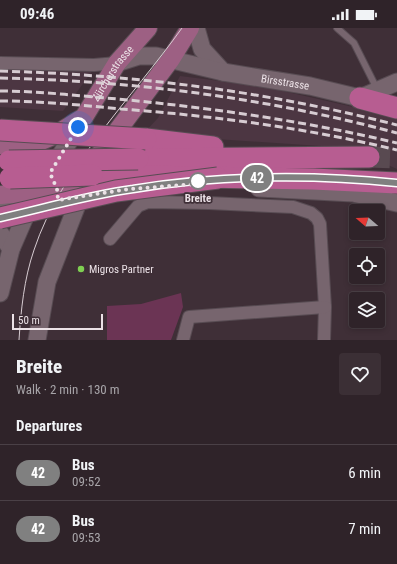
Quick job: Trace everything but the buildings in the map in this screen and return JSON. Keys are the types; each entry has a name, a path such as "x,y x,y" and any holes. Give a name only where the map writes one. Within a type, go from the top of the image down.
{"highway":[{"path":"369,94 397,108"},
{"path":"2,146 146,139 293,156"},
{"path":"2,146 138,159 293,156 368,157"},
{"path":"0,178 130,175 349,180 397,183"},
{"path":"4,235 116,192 218,178"},
{"path":"353,193 397,193"}],"main road":[{"name":"Zürcherstrasse","path":"84,117 117,63 148,28"},
{"path":"0,195 34,198 77,178 94,162 171,60 190,28"},
{"path":"2,146 46,140 84,117"}],"street":[{"path":"196,28 202,49 222,72"},
{"name":"Birsstrasse","path":"117,63 144,55 222,72 369,94"},
{"path":"0,63 94,65 117,63"},
{"path":"369,94 397,82"},
{"name":"Zürcherstrasse","path":"55,187 84,117"},
{"path":"2,146 30,154 55,187 79,204"},
{"path":"37,340 47,282 61,243 79,204 94,162"},
{"path":"79,204 100,195 129,189 198,184 353,193 397,203"},
{"path":"55,187 61,243"},
{"path":"0,293 4,235 34,198"},
{"path":"0,206 34,198"},
{"path":"110,239 138,206 148,202 235,204 293,207 305,210 317,218 320,224 324,340"},
{"path":"183,340 189,317 324,307"}],"lane":[{"path":"337,28 354,43 369,94"}],"shaded area":[{"path":"0,65 93,70 63,111 0,107"},
{"path":"180,76 261,86 397,117 397,169 350,148 143,134 158,118"},
{"path":"181,293 183,307 171,340 107,340 107,306 141,304"}],"tunnel":[{"path":"369,157 397,158"}],"tram line":[{"path":"19,340 25,283 34,250 46,220 61,191 99,134 182,28"}],"railway":[{"path":"0,71 101,76 200,87 298,103 397,125"},
{"path":"0,78 151,87 250,101 299,110 397,133"},
{"path":"0,91 118,99 223,111 328,128 397,143"},
{"path":"0,101 76,105 225,119 329,135 397,150"}],"bus line":[{"name":"42","path":"0,218 134,188 218,178 337,179 397,183"}],"place":[{"name":"Breite","path":"198,181"},
{"name":"Migros Partner","path":"81,269"}],"route":[{"path":"78,127 50,173 57,189 58,200 100,195 129,189 198,184 198,181"}]}
